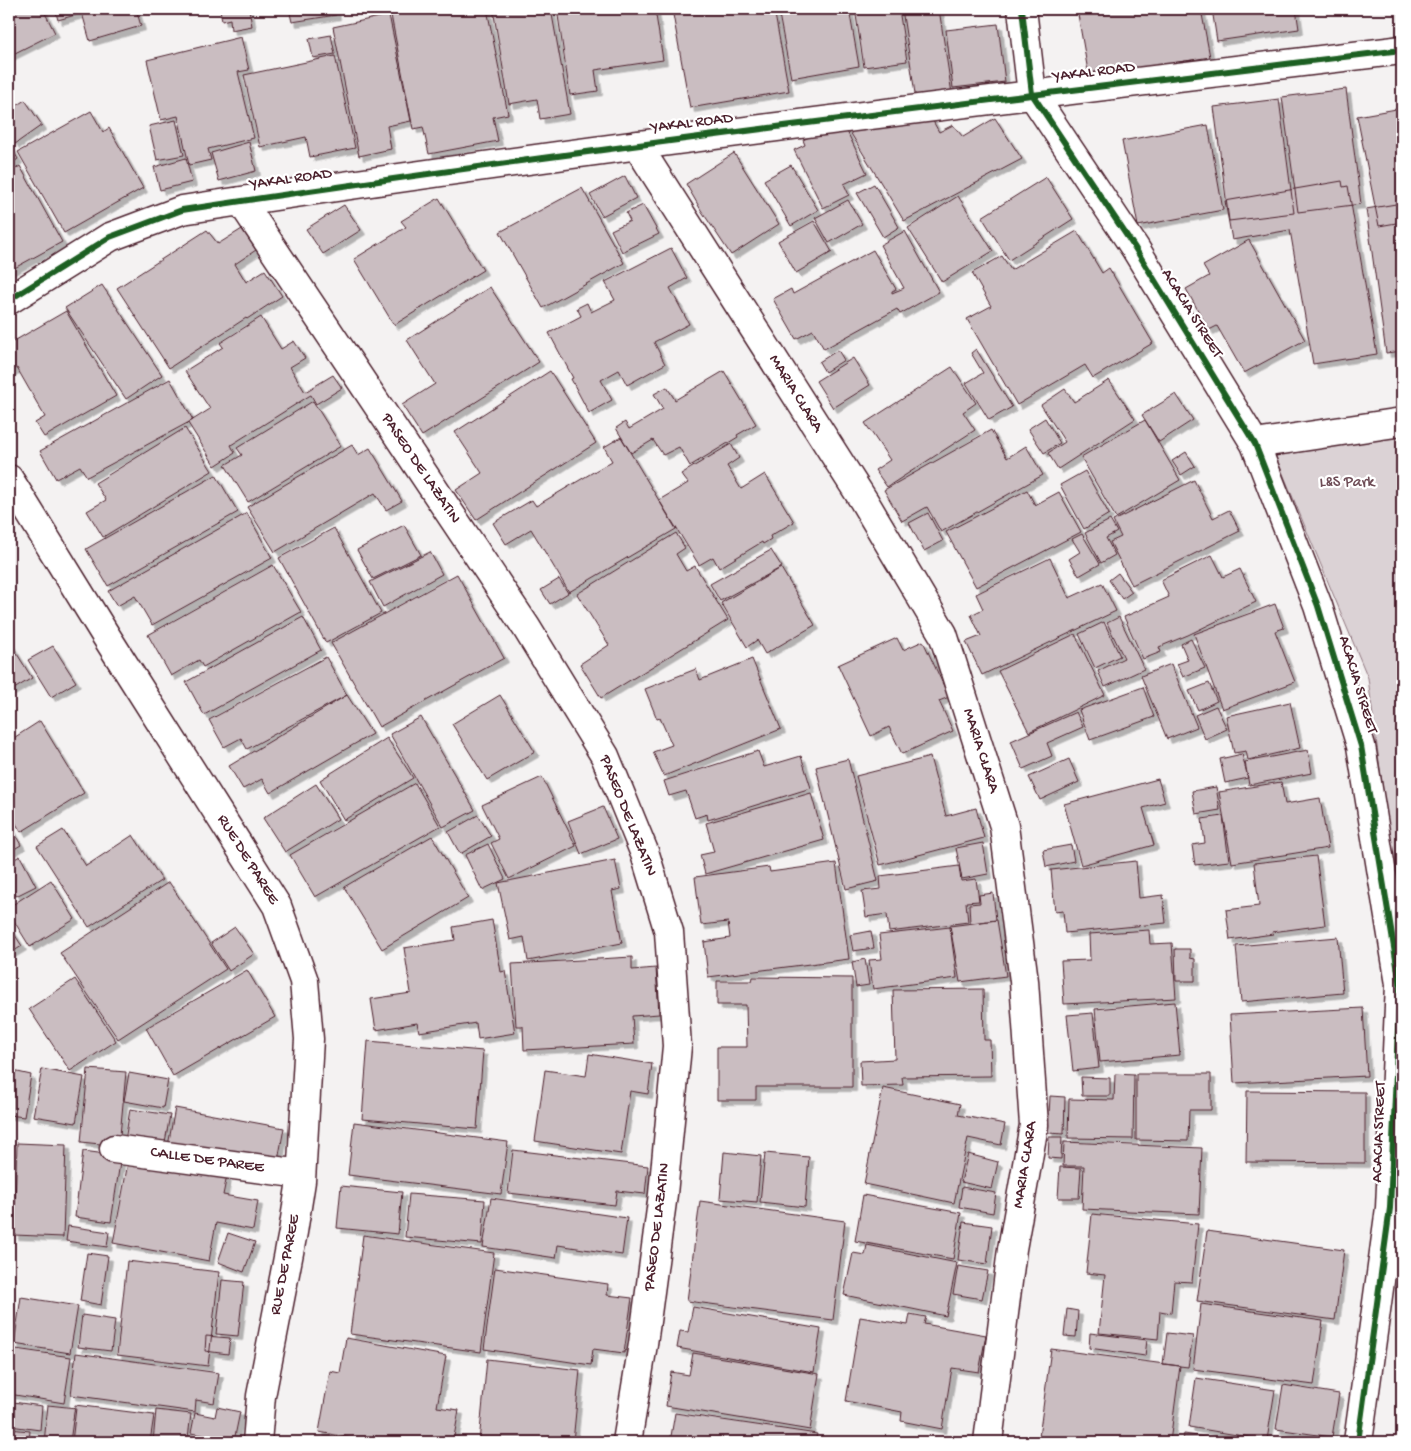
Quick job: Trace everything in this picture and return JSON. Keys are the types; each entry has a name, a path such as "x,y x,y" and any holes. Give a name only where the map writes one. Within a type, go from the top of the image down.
{"street":[{"name":"ACACIA STREET","path":"1022,9 1032,94 1135,248 1255,444 1318,606 1361,746 1400,984 1390,1208 1358,1442"},
{"name":"YAKAL ROAD","path":"9,300 110,237 182,210 637,145 1032,94 1402,50"},
{"name":"MARIA CLARA","path":"637,145 864,501 943,634 1004,826 1024,981 1034,1125 1012,1249 988,1442"},
{"name":"PASEO DE LAZATIN","path":"241,201 520,619 605,756 647,862 669,932 677,1046 663,1194 643,1344 627,1442"},
{"path":"1255,444 1402,422"},
{"name":"RUE DE PAREE","path":"9,479 277,906 304,981 309,1039 301,1181 293,1232 260,1396 257,1442"},
{"name":"CALLE DE PAREE","path":"114,1149 300,1174"}],"green space":[{"name":"L&S Park","path":"1402,418 1402,935 1368,678 1269,440"}],"building":[{"path":"9,9 43,9 55,33 9,56"},
{"path":"55,9 136,9 141,26 90,41 82,13 58,20"},
{"path":"249,9 252,26 231,30 230,19 222,21 220,10"},
{"path":"289,9 335,9 336,15 292,22"},
{"path":"425,9 487,9 508,114 493,117 498,141 429,154 423,127 413,129 391,15"},
{"path":"493,9 551,9 570,114 540,119 537,99 509,104"},
{"path":"557,9 655,9 663,60 595,70 598,91 570,95"},
{"path":"672,9 774,9 789,91 690,108"},
{"path":"778,9 849,9 859,66 791,78"},
{"path":"855,9 899,9 907,61 864,67"},
{"path":"902,9 939,9 952,94 916,100"},
{"path":"1077,9 1201,9 1210,57 1089,77"},
{"path":"1212,9 1296,9 1299,29 1217,41"},
{"path":"389,15 411,121 387,126 391,149 359,156 333,27"},
{"path":"998,24 1005,82 953,88 946,30"},
{"path":"331,35 335,54 313,58 309,39"},
{"path":"241,37 249,70 238,72 254,138 208,149 211,160 189,165 178,116 161,120 147,60"},
{"path":"335,56 355,148 310,157 306,137 260,147 244,75"},
{"path":"1346,89 1361,204 1298,212 1282,97"},
{"path":"1279,99 1294,213 1229,221 1214,107"},
{"path":"25,100 42,125 15,144 9,135 9,110"},
{"path":"1402,108 1402,222 1379,226 1357,116"},
{"path":"91,111 103,132 109,128 143,188 64,233 18,152"},
{"path":"929,114 939,132 953,125 963,137 995,118 1022,159 904,221 847,127"},
{"path":"176,120 184,155 157,160 149,126"},
{"path":"842,121 867,173 844,184 849,195 823,208 794,150 805,145 803,140"},
{"path":"1208,125 1223,210 1138,226 1122,141"},
{"path":"249,142 256,171 219,181 211,153"},
{"path":"9,144 18,159 9,165"},
{"path":"734,153 779,224 731,255 686,184"},
{"path":"186,158 192,182 160,190 154,167"},
{"path":"791,165 818,210 791,226 764,180"},
{"path":"20,166 62,242 9,271 9,173"},
{"path":"625,176 636,198 602,216 590,195"},
{"path":"1046,177 1073,219 1009,260 982,217"},
{"path":"1342,181 1343,187 1348,186 1377,354 1313,364 1290,230 1232,240 1225,201"},
{"path":"874,184 899,227 883,237 857,193"},
{"path":"582,188 624,263 543,308 500,232"},
{"path":"958,196 993,251 942,282 908,228"},
{"path":"439,198 483,270 394,325 354,259 406,227 401,221"},
{"path":"848,200 862,224 829,243 815,218"},
{"path":"1402,203 1402,351 1386,353 1366,209"},
{"path":"344,205 361,230 323,254 306,229"},
{"path":"643,205 659,234 622,252 611,230 630,221 626,213"},
{"path":"814,221 832,252 796,273 778,241"},
{"path":"242,229 256,250 235,264 246,282 265,270 282,296 169,368 117,288 207,230 218,244"},
{"path":"905,231 939,292 900,314 897,309 824,349 813,330 796,339 773,299 791,289 793,294 873,250 896,289 892,293 904,288 880,245"},
{"path":"1077,231 1102,273 1109,268 1153,343 1093,378 1085,365 1017,405 967,319 991,306 972,273 1002,256 1011,270"},
{"path":"1249,240 1305,340 1244,373 1217,326 1209,330 1186,289 1209,276 1203,266"},
{"path":"671,248 687,278 670,288 689,324 654,342 665,364 627,385 619,370 601,380 612,400 589,413 549,333 581,316 577,308 587,303 591,312 615,300 605,282"},
{"path":"102,285 162,375 126,399 65,308"},
{"path":"490,287 539,362 422,436 402,405 435,384 407,340"},
{"path":"66,311 116,396 44,437 35,423 45,417 17,368 9,372 9,344"},
{"path":"261,317 281,349 294,341 305,358 290,367 305,392 333,375 342,388 316,404 311,395 309,396 231,445 235,453 215,466 188,423 210,409 185,371 223,347 220,343"},
{"path":"976,349 1012,407 989,420 966,383 983,373 971,353"},
{"path":"838,350 844,360 825,372 819,362"},
{"path":"853,358 870,385 833,408 816,381"},
{"path":"952,367 976,403 963,412 975,430 887,487 875,470 890,460 865,423"},
{"path":"550,371 596,443 476,520 456,490 482,473 455,432"},
{"path":"724,371 756,424 690,466 679,447 663,455 653,440 631,453 616,428 625,422 629,429 663,409 654,394 667,387 675,400"},
{"path":"170,379 193,420 87,477 80,466 56,479 40,451"},
{"path":"1109,380 1135,419 1058,469 1048,453 1065,442 1041,405 1065,389 1074,402"},
{"path":"1176,394 1193,420 1159,442 1142,415"},
{"path":"313,401 341,446 248,502 225,465 242,455 237,448"},
{"path":"1045,418 1060,443 1044,453 1028,429"},
{"path":"1145,420 1180,480 1116,518 1081,457"},
{"path":"185,428 212,471 103,537 87,511 106,500 95,483"},
{"path":"991,430 1007,458 1026,446 1043,475 941,532 927,507 902,521 884,490"},
{"path":"621,437 676,529 569,592 531,529 506,544 493,523 532,500 536,506 612,461 604,447"},
{"path":"731,444 739,458 727,466 741,489 765,474 794,522 770,536 771,539 763,544 762,542 719,568 713,557 699,565 659,500 688,483 681,474"},
{"path":"352,445 358,455 370,448 402,501 386,510 375,493 275,552 247,507"},
{"path":"1186,452 1195,466 1181,475 1172,461"},
{"path":"1085,471 1109,514 1084,529 1060,485"},
{"path":"216,475 238,512 108,586 86,549"},
{"path":"1194,480 1213,518 1229,510 1240,531 1132,585 1110,542 1121,537 1113,521"},
{"path":"1027,490 1035,505 1059,492 1081,532 976,587 946,532"},
{"path":"247,513 272,558 152,625 135,596 117,606 108,591"},
{"path":"928,513 943,541 924,551 909,523"},
{"path":"1110,520 1117,532 1106,538 1115,555 1101,563 1085,533"},
{"path":"404,525 421,555 373,579 357,550"},
{"path":"334,528 381,613 326,643 279,558"},
{"path":"676,533 685,548 676,554 686,571 695,566 728,620 601,698 580,664 609,645 577,594"},
{"path":"1082,534 1100,564 1079,576 1069,559 1080,552 1072,539"},
{"path":"771,550 782,567 720,601 710,584"},
{"path":"430,552 442,574 383,607 370,582"},
{"path":"1212,555 1223,577 1240,569 1256,602 1159,647 1161,652 1143,659 1124,617 1169,597 1161,580"},
{"path":"1050,558 1069,598 1102,583 1116,611 982,675 966,642 981,636 971,615 983,609 976,594"},
{"path":"273,565 301,612 203,667 199,660 171,676 148,635"},
{"path":"781,568 815,625 765,654 757,640 747,647 721,603"},
{"path":"1118,573 1132,592 1122,599 1109,580"},
{"path":"457,574 504,658 379,727 331,643"},
{"path":"559,579 568,593 550,604 541,590"},
{"path":"1275,604 1284,628 1275,631 1295,682 1222,709 1194,634"},
{"path":"303,617 321,650 204,715 186,682"},
{"path":"1119,617 1144,669 1105,687 1098,671 1124,658 1107,623"},
{"path":"1104,622 1120,656 1095,668 1079,634"},
{"path":"1075,634 1105,695 1029,732 998,671"},
{"path":"897,638 903,650 923,641 949,697 939,701 953,731 902,754 889,727 871,736 838,665"},
{"path":"1191,639 1205,668 1183,677 1177,664 1188,660 1181,644"},
{"path":"9,641 32,678 9,692"},
{"path":"53,646 76,682 51,697 28,660"},
{"path":"326,657 347,695 247,749 241,738 224,747 209,720"},
{"path":"752,659 781,729 664,776 653,752 672,745 660,718 657,719 645,689 696,669 700,680"},
{"path":"1171,664 1197,727 1167,739 1141,676"},
{"path":"1209,683 1217,701 1198,710 1189,691"},
{"path":"1143,687 1154,717 1090,740 1079,710"},
{"path":"347,695 372,734 270,793 262,779 243,789 229,766"},
{"path":"500,695 535,752 487,780 452,724"},
{"path":"1290,702 1300,748 1248,760 1246,751 1234,753 1226,716"},
{"path":"1216,706 1227,729 1205,739 1195,715"},
{"path":"1076,712 1083,727 1047,743 1052,756 1023,769 1011,741"},
{"path":"421,717 475,810 443,827 390,734"},
{"path":"40,721 84,793 21,832 9,812 9,741"},
{"path":"387,738 413,778 344,820 320,780"},
{"path":"1308,750 1312,773 1249,785 1245,762"},
{"path":"758,751 764,767 801,756 811,788 708,820 707,814 695,818 686,791 669,796 664,781"},
{"path":"1242,754 1248,778 1225,783 1220,759"},
{"path":"930,757 946,816 976,808 984,838 880,865 856,776"},
{"path":"848,759 878,881 846,889 816,767"},
{"path":"1069,759 1079,782 1040,800 1029,777"},
{"path":"542,777 576,846 509,879 491,843 499,839 482,805"},
{"path":"1158,779 1165,802 1143,808 1154,845 1081,865 1064,804"},
{"path":"1281,782 1285,804 1320,798 1328,848 1232,863 1219,792"},
{"path":"415,783 440,826 315,897 290,855"},
{"path":"316,784 338,819 285,852 263,818"},
{"path":"1216,787 1220,810 1196,814 1192,791"},
{"path":"811,793 824,840 705,874 700,855 714,852 706,823"},
{"path":"603,807 617,839 581,854 568,821"},
{"path":"478,815 491,836 460,854 448,832"},
{"path":"1223,816 1229,861 1195,865 1192,845 1205,843 1202,819"},
{"path":"9,824 21,845 9,852"},
{"path":"63,830 86,866 133,835 162,880 89,927 37,846"},
{"path":"432,836 468,898 382,949 344,887"},
{"path":"983,843 988,874 962,879 956,848"},
{"path":"488,844 505,879 482,890 465,855"},
{"path":"1071,845 1074,861 1046,867 1043,850"},
{"path":"20,856 36,886 16,896 9,882 9,862"},
{"path":"1316,856 1325,925 1230,940 1226,910 1259,906 1254,863"},
{"path":"615,860 621,889 612,891 622,943 528,961 524,937 510,940 498,883"},
{"path":"1136,861 1139,898 1163,895 1166,923 1065,933 1063,911 1055,912 1051,870"},
{"path":"836,863 849,959 708,977 704,942 730,938 728,922 701,925 695,877 769,867 770,872"},
{"path":"959,866 961,881 976,879 979,901 966,902 968,922 889,932 887,914 866,917 862,891 881,889 880,876"},
{"path":"51,880 75,919 30,947 9,913 9,907"},
{"path":"169,882 226,969 118,1039 60,953"},
{"path":"993,893 996,920 970,923 969,904 980,903 979,895"},
{"path":"492,920 501,972 505,971 515,1033 478,1039 476,1023 419,1032 417,1023 376,1030 371,999 411,993 404,948 455,940 453,927"},
{"path":"997,920 1006,976 960,982 950,926"},
{"path":"9,926 22,946 9,954"},
{"path":"235,927 254,954 229,971 211,943"},
{"path":"950,927 957,978 873,989 869,960 882,959 879,935"},
{"path":"1149,930 1150,944 1172,943 1176,998 1064,1004 1061,961 1090,960 1089,934"},
{"path":"871,931 874,948 853,951 850,935"},
{"path":"1338,937 1343,993 1241,1002 1236,946"},
{"path":"1175,949 1190,949 1190,958 1195,959 1195,981 1176,981"},
{"path":"632,957 632,970 656,968 659,1014 632,1016 634,1044 524,1050 523,1026 516,1026 512,964"},
{"path":"865,959 869,985 856,987 852,962"},
{"path":"247,970 275,1017 173,1076 146,1028"},
{"path":"753,977 852,978 852,1087 756,1087 756,1100 717,1100 717,1047 747,1047 746,1005 717,1005 717,981 752,981"},
{"path":"75,979 116,1041 70,1071 29,1009"},
{"path":"983,989 984,1040 990,1040 991,1076 902,1077 903,1085 861,1086 860,1061 895,1059 893,990"},
{"path":"1175,1002 1180,1055 1100,1062 1095,1009"},
{"path":"1363,1008 1367,1076 1234,1083 1230,1015"},
{"path":"1093,1013 1099,1068 1073,1071 1067,1015"},
{"path":"368,1041 483,1051 477,1129 362,1119"},
{"path":"589,1054 652,1064 648,1094 630,1091 621,1154 535,1141 545,1070 586,1076"},
{"path":"42,1069 84,1077 76,1123 33,1116"},
{"path":"88,1069 126,1072 119,1146 81,1142"},
{"path":"9,1070 31,1075 24,1117 9,1115"},
{"path":"129,1073 168,1080 163,1108 124,1101"},
{"path":"1115,1074 1134,1075 1133,1139 1068,1138 1069,1099 1114,1100"},
{"path":"1136,1074 1211,1074 1211,1110 1189,1110 1188,1141 1136,1140"},
{"path":"1081,1077 1110,1078 1110,1096 1082,1096"},
{"path":"883,1088 960,1104 958,1115 1005,1124 1001,1145 968,1138 954,1203 864,1184"},
{"path":"1247,1091 1365,1092 1365,1163 1246,1162"},
{"path":"1050,1096 1065,1097 1064,1134 1048,1133"},
{"path":"175,1108 284,1128 277,1166 168,1146"},
{"path":"130,1109 170,1115 163,1153 124,1147"},
{"path":"354,1122 508,1142 501,1194 348,1175"},
{"path":"1049,1137 1062,1137 1061,1159 1048,1158"},
{"path":"1064,1142 1202,1148 1199,1214 1082,1209 1084,1166 1063,1166"},
{"path":"17,1143 66,1145 63,1237 14,1235"},
{"path":"513,1150 648,1166 645,1194 617,1191 615,1205 508,1193"},
{"path":"83,1151 121,1156 111,1222 75,1217"},
{"path":"130,1152 228,1171 223,1195 258,1201 253,1230 216,1223 209,1261 113,1243"},
{"path":"724,1152 761,1156 757,1202 720,1199"},
{"path":"765,1153 809,1157 805,1207 760,1202"},
{"path":"968,1154 998,1162 992,1189 961,1182"},
{"path":"1060,1167 1081,1168 1079,1198 1058,1198"},
{"path":"341,1186 402,1192 398,1234 337,1228"},
{"path":"962,1187 996,1193 993,1213 959,1207"},
{"path":"409,1194 485,1200 482,1244 405,1237"},
{"path":"863,1195 961,1213 953,1259 855,1241"},
{"path":"491,1198 627,1218 622,1255 558,1245 556,1258 483,1247"},
{"path":"700,1201 845,1221 833,1320 687,1301"},
{"path":"1092,1214 1198,1224 1192,1282 1174,1281 1171,1313 1160,1311 1158,1339 1099,1333 1105,1275 1086,1273"},
{"path":"963,1222 992,1226 987,1264 958,1260"},
{"path":"68,1226 109,1232 107,1247 66,1241"},
{"path":"1207,1231 1344,1250 1335,1320 1197,1301"},
{"path":"228,1233 255,1242 244,1272 218,1262"},
{"path":"363,1235 494,1253 481,1352 350,1334"},
{"path":"867,1245 957,1263 946,1316 844,1295 853,1253 865,1255"},
{"path":"87,1253 108,1256 101,1305 80,1301"},
{"path":"127,1261 219,1272 208,1366 117,1355"},
{"path":"958,1266 988,1271 982,1299 953,1294"},
{"path":"495,1268 608,1284 607,1295 632,1298 624,1353 593,1349 591,1365 484,1349"},
{"path":"222,1280 244,1282 238,1336 216,1334"},
{"path":"21,1297 78,1306 70,1353 14,1344"},
{"path":"1201,1304 1323,1321 1314,1385 1193,1369"},
{"path":"693,1307 821,1329 814,1372 677,1348 680,1331 688,1332"},
{"path":"1067,1309 1078,1311 1076,1337 1064,1336"},
{"path":"910,1314 926,1317 924,1324 986,1335 979,1372 952,1368 942,1429 901,1421 902,1412 846,1401 860,1317 908,1325"},
{"path":"82,1315 115,1320 111,1351 78,1347"},
{"path":"1090,1333 1147,1340 1145,1356 1089,1348"},
{"path":"1167,1333 1193,1336 1188,1367 1163,1364"},
{"path":"206,1336 230,1338 228,1354 205,1351"},
{"path":"346,1338 446,1356 437,1407 459,1410 453,1442 374,1442 319,1432 330,1371 340,1373"},
{"path":"9,1348 71,1357 64,1403 9,1394"},
{"path":"1051,1349 1180,1366 1170,1442 1074,1442 1039,1437"},
{"path":"76,1353 219,1373 214,1403 196,1400 195,1412 71,1395"},
{"path":"693,1353 819,1374 810,1430 666,1406 671,1372 689,1375"},
{"path":"487,1359 580,1370 573,1442 479,1442"},
{"path":"1196,1378 1275,1390 1267,1440 1189,1427"},
{"path":"1283,1385 1339,1394 1332,1437 1276,1429"},
{"path":"13,1402 42,1406 40,1430 10,1426"},
{"path":"48,1405 76,1408 72,1442 44,1442"},
{"path":"75,1405 154,1415 150,1442 70,1442"},
{"path":"217,1407 240,1412 234,1441 191,1433 195,1413 215,1417"},
{"path":"156,1410 191,1414 188,1438 207,1440 207,1442 153,1442"},
{"path":"675,1413 817,1434 815,1442 670,1442"},
{"path":"9,1429 30,1431 29,1442 9,1442"},
{"path":"1184,1434 1239,1442 1182,1442"},
{"path":"305,1440 325,1442 305,1442"}],"cycle path":[{"path":"1022,9 1032,94 1135,248 1255,444 1318,606 1361,746 1400,984 1390,1208 1358,1442"},
{"path":"9,300 110,237 182,210 639,145 1402,50"}]}
